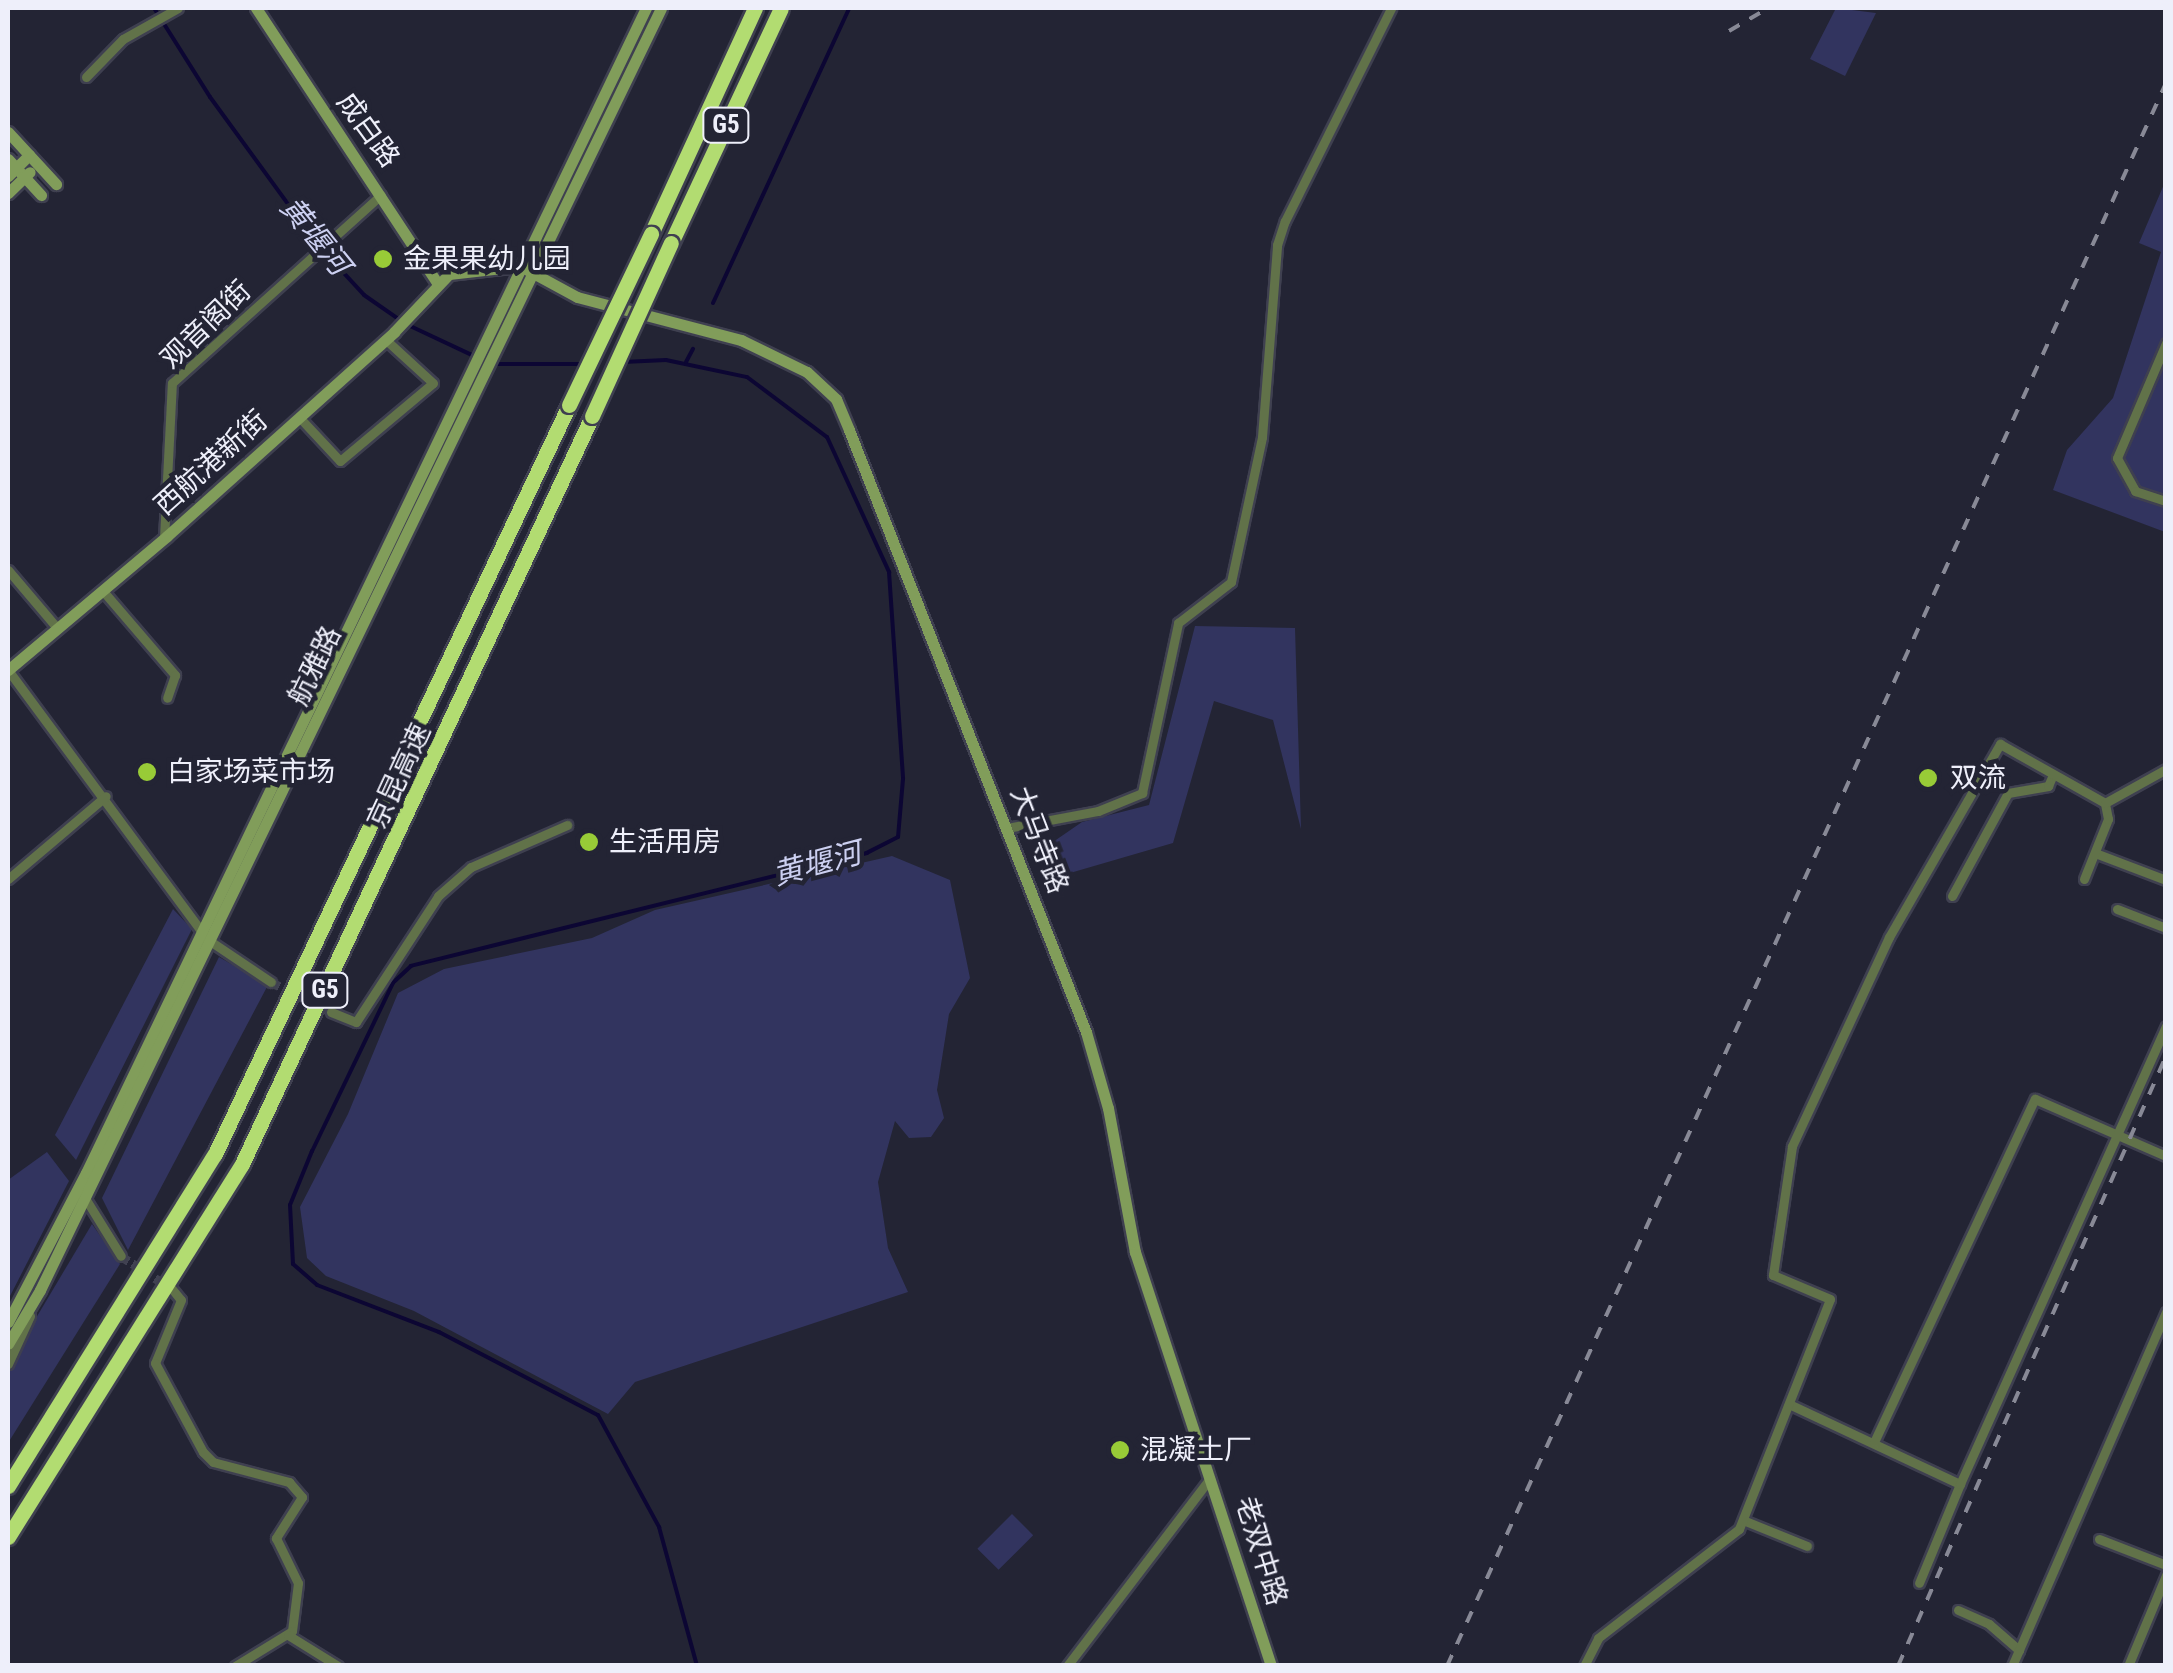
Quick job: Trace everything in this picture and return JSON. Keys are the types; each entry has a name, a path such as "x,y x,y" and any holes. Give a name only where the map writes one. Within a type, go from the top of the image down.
{"highway":[{"name":"京昆高速","path":"8,1486 214,1154 755,8"},
{"name":"京昆高速","path":"8,1537 242,1164 781,8"}],"street":[{"name":"成白路","path":"256,8 437,282"},
{"name":"航雅路","path":"8,1344 86,1195 204,935 646,8"},
{"name":"航雅路","path":"8,1322 496,356 662,8"},
{"path":"1008,828 1098,811 1142,793 1178,623 1231,582 1262,437 1285,221 1391,8"},
{"path":"86,77 124,39 175,10"},
{"path":"8,132 56,184"},
{"path":"8,193 14,170 34,160"},
{"path":"14,170 41,195"},
{"name":"观音阁街","path":"164,538 172,383 382,194"},
{"name":"大马寺路","path":"520,266 577,297 682,320 742,340 807,372 836,399 1086,1032 1108,1108 1135,1252 1212,1476"},
{"path":"437,282 474,267 520,266"},
{"name":"西航港新街","path":"8,670 164,538 390,335 437,282"},
{"path":"299,417 340,462 433,383 390,335"},
{"path":"2166,343 2118,458 2135,490 2166,501"},
{"path":"8,570 58,629"},
{"path":"103,591 175,675 167,698"},
{"path":"8,670 106,796 204,935 271,982"},
{"path":"1584,1666 1598,1638 1743,1520 1830,1300 1773,1275 1792,1146 1890,937 2000,744 2105,804 2108,819 2084,879"},
{"path":"2105,804 2166,768"},
{"path":"1952,896 2008,793 2048,786 2053,774"},
{"path":"8,879 106,796"},
{"path":"331,1012 356,1022 438,896 471,867 567,825"},
{"path":"2094,854 2166,880"},
{"path":"2117,908 2166,928"},
{"path":"1919,1583 2166,1026"},
{"path":"1874,1442 2035,1099 2166,1156"},
{"path":"86,1195 121,1256"},
{"path":"8,1364 86,1195"},
{"path":"172,1289 180,1300 154,1362 203,1452 213,1462 290,1482 302,1497 276,1538 298,1583 300,1604 288,1635 235,1666"},
{"path":"2013,1665 2166,1312"},
{"path":"1789,1404 1960,1484"},
{"path":"1068,1666 1212,1476"},
{"name":"老双中路","path":"1212,1476 1273,1666"},
{"path":"1743,1520 1807,1546"},
{"path":"2100,1539 2166,1565"},
{"path":"2128,1666 2166,1575"},
{"path":"1958,1610 1989,1624 2019,1650"},
{"path":"288,1635 338,1666"}],"shaded area":[{"path":"1836,8 1876,13 1845,76 1810,59"},
{"path":"2165,182 2165,532 2053,490 2067,450 2113,398 2161,252 2139,243"},
{"path":"1195,626 1295,628 1301,829 1273,720 1214,701 1173,843 1046,880 1037,853 1082,822 1149,805"},
{"path":"892,856 950,880 970,978 949,1014 937,1090 944,1118 931,1137 909,1138 895,1121 878,1182 888,1248 908,1292 635,1382 608,1414 414,1311 326,1276 307,1258 300,1207 348,1114 398,993 444,969 592,938 655,910"},
{"path":"173,909 192,929 76,1160 55,1135"},
{"path":"219,957 268,985 128,1250 102,1198"},
{"path":"47,1152 69,1181 8,1300 8,1180"},
{"path":"92,1224 120,1264 8,1443 8,1365"},
{"path":"1012,1514 1033,1535 999,1570 977,1549"}],"waterway":[{"name":"黄堰河","path":"154,8 210,97 317,244 364,295 400,320"},
{"path":"713,303 849,8"},
{"name":"黄堰河","path":"408,325 476,357"},
{"path":"686,362 693,349"},
{"name":"黄堰河","path":"623,362 666,360 747,377 827,437 889,572 903,779 898,837 867,853 411,966 393,983 290,1205 293,1264 317,1285 439,1332 598,1415 659,1527 697,1666"},
{"name":"黄堰河","path":"494,364 584,364"}],"tunnel":[{"path":"271,982 331,1012"},
{"path":"121,1256 169,1287"}],"railway":[{"path":"1729,31 1768,8"},
{"path":"1447,1666 2166,83"},
{"path":"1898,1666 2166,1056"}],"place":[{"name":"金果果幼儿园","path":"383,259"},
{"name":"白家场菜市场","path":"147,772"},
{"name":"双流","path":"1928,778"},
{"name":"生活用房","path":"589,842"},
{"name":"混凝土厂","path":"1120,1450"}]}
